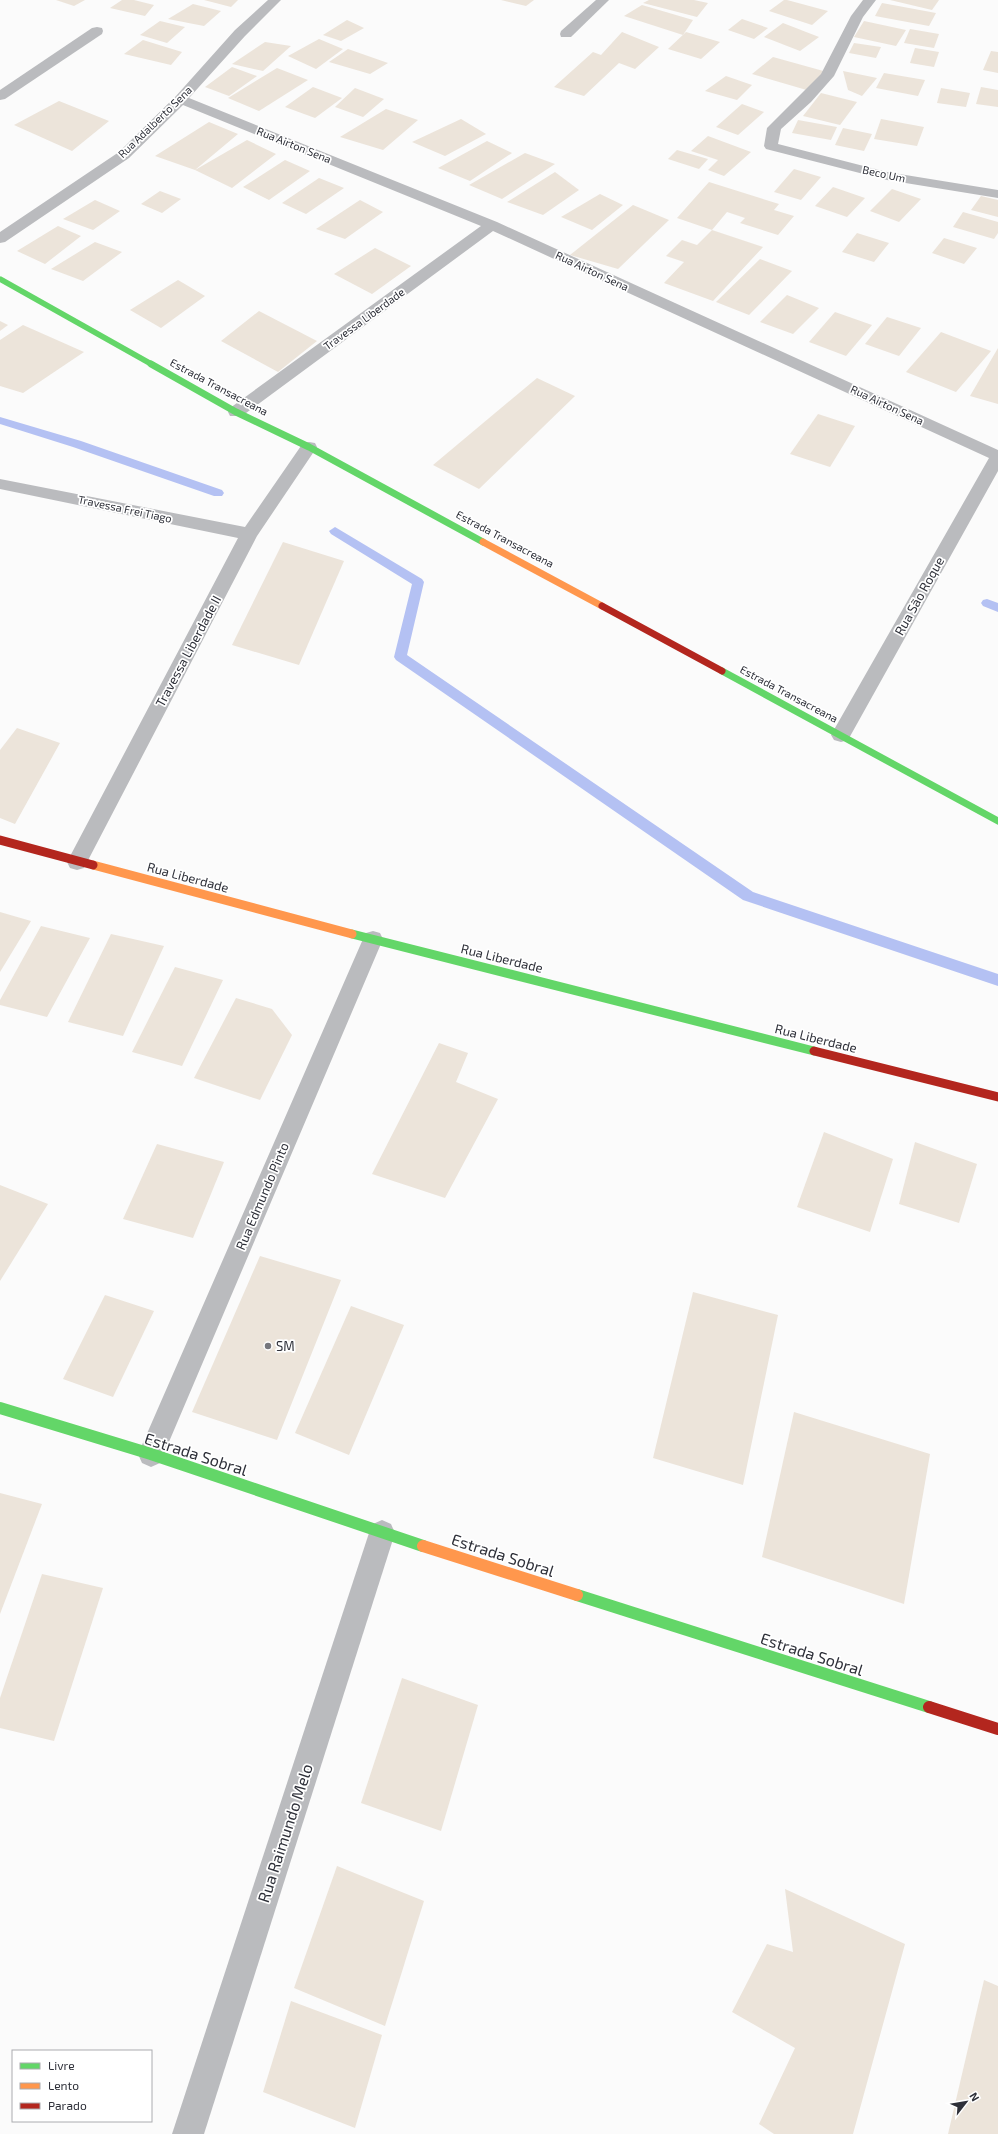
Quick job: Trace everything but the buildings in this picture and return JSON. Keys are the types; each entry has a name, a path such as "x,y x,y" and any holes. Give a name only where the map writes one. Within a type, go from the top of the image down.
{"street":[{"name":"Rua Adalberto Sena","path":"0,239 124,155 181,99 240,33 275,0"},
{"path":"566,34 603,0"},
{"name":"Beco Um","path":"870,0 857,16 827,76 806,99 774,128 771,146 887,176 998,194"},
{"path":"0,96 97,31"},
{"name":"Rua Airton Sena","path":"181,99 492,225 998,456"},
{"name":"Travessa Liberdade","path":"236,412 492,225"},
{"name":"Estrada Transacreana","path":"0,278 236,412 309,447 998,821"},
{"name":"Travessa Liberdade II","path":"77,862 249,534 309,447"},
{"name":"Rua São Roque","path":"841,735 998,456"},
{"name":"Travessa Frei Tiago","path":"0,484 249,534"},
{"name":"Rua Liberdade","path":"0,840 77,862 373,939 998,1098"},
{"name":"Rua Edmundo Pinto","path":"151,1454 373,939"},
{"name":"Estrada Sobral","path":"0,1408 151,1454 382,1533 998,1729"},
{"name":"Rua Raimundo Melo","path":"188,2134 382,1533"}],"waterway":[{"path":"0,420 77,444 218,493"},
{"path":"335,531 418,582 400,657 748,896 998,980"},
{"path":"987,603 998,608"}],"traffic: fast":[{"path":"0,279 236,412 309,447 483,542"},
{"path":"722,671 998,821"},
{"path":"352,934 814,1051"},
{"path":"0,1408 151,1454 423,1546"},
{"path":"577,1595 929,1707"}],"traffic: slow":[{"path":"483,542 602,606"},
{"path":"93,865 352,934"},
{"path":"423,1546 577,1595"}],"traffic: jam":[{"path":"602,606 722,671"},
{"path":"0,840 93,865"},
{"path":"814,1051 998,1097"},
{"path":"929,1707 998,1729"}],"place":[{"name":"SM","path":"268,1346"}]}
